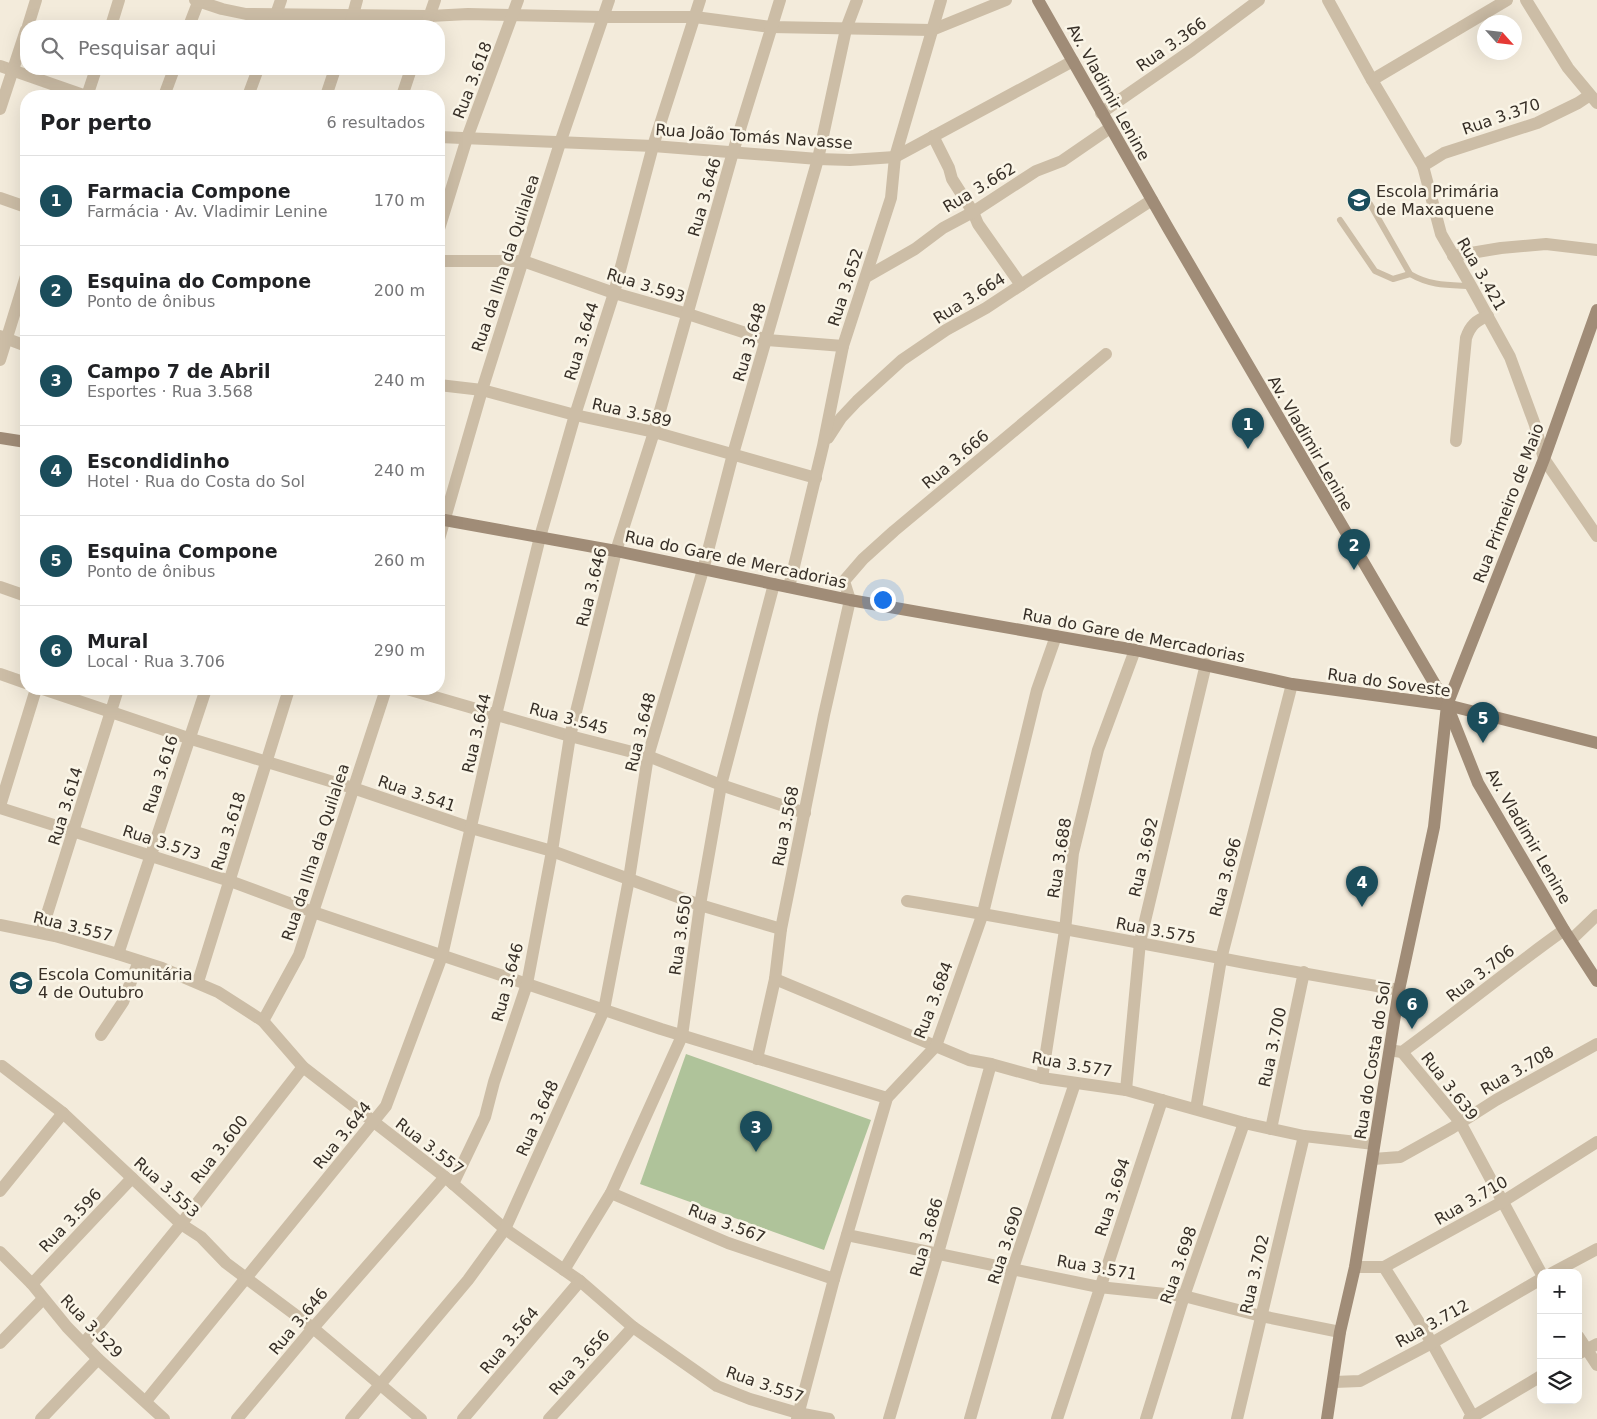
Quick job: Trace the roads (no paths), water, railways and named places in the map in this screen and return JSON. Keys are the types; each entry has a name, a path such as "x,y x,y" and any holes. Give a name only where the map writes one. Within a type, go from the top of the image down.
{"street":[{"path":"30,20 36,0"},
{"path":"113,20 119,0"},
{"path":"191,20 198,0 222,9 246,14 276,14 352,20 357,0"},
{"path":"274,20 281,0"},
{"path":"428,20 435,0"},
{"name":"Rua 3.618","path":"445,210 467,138 518,0"},
{"name":"Rua da Ilha da Quilalea","path":"445,509 560,143 609,0"},
{"name":"Rua 3.644","path":"146,1402 386,1106 442,956 496,715 540,537 575,416 614,293 653,146 700,0"},
{"name":"Rua 3.646","path":"237,1419 313,1328 449,1181 485,1117 494,1082 527,984 552,851 570,736 616,551 654,432 733,152 780,0"},
{"name":"Rua 3.648","path":"351,1419 468,1280 505,1229 604,1010 630,879 648,756 703,570 733,454 818,159 846,30 856,0"},
{"name":"Rua 3.652","path":"789,587 824,446 843,346 891,198 895,157 941,0"},
{"path":"434,20 468,14 604,18 695,17 770,28 932,30 1006,0"},
{"name":"Av. Vladimir Lenine","path":"1038,0 1101,113 1447,705 1478,783 1597,981"},
{"name":"Rua 3.366","path":"1101,113 1192,50 1259,0"},
{"name":"Rua 3.421","path":"1328,0 1372,80 1423,166 1441,234 1510,357 1535,425 1544,459 1597,536"},
{"path":"1372,80 1507,0"},
{"path":"1526,0 1568,68 1593,99"},
{"path":"0,109 20,48"},
{"name":"Rua João Tomás Navasse","path":"445,137 653,146 818,159 850,160 895,157 1073,61"},
{"path":"0,66 20,72"},
{"path":"27,75 69,90"},
{"path":"88,90 94,75"},
{"path":"166,90 172,75"},
{"path":"250,90 256,75"},
{"path":"328,90 333,75"},
{"path":"404,90 409,75"},
{"name":"Rua 3.370","path":"1423,166 1444,153 1537,123 1578,103 1593,99"},
{"name":"Rua 3.662","path":"866,277 915,249 943,228 973,212 1036,172 1062,161 1110,128"},
{"path":"933,136 949,168 952,179 973,212 978,224 1020,285"},
{"path":"0,198 20,205"},
{"name":"Rua 3.664","path":"824,446 841,418 902,360 946,330 986,308 1152,200"},
{"path":"1453,256 1501,248 1546,244 1597,250"},
{"name":"Rua 3.593","path":"445,261 523,262 614,293 688,314 767,340 843,346"},
{"path":"0,360 3,337 20,292"},
{"name":"Rua Primeiro de Maio","path":"1447,705 1593,334 1597,310"},
{"path":"1456,441 1468,330 1479,319 1488,316"},
{"path":"3,337 20,344"},
{"name":"Rua 3.666","path":"850,600 844,581 863,560 937,495 1106,354"},
{"name":"Rua 3.589","path":"445,386 482,390 575,416 654,432 816,478"},
{"path":"0,438 20,441"},
{"name":"Rua do Gare de Mercadorias","path":"445,520 616,551 850,600 1135,650 1292,684"},
{"name":"Rua 3.650","path":"564,1270 611,1193 682,1036 700,905 721,785 774,584"},
{"path":"0,587 20,594"},
{"name":"Rua 3.568","path":"757,1058 775,979 781,929 824,715 850,600"},
{"name":"Rua 3.684","path":"797,1416 834,1279 887,1098 936,1046 983,913 1037,690 1056,636"},
{"name":"Rua 3.688","path":"1042,1078 1065,930 1073,853 1098,750 1135,650"},
{"name":"Rua 3.692","path":"1126,1090 1140,942 1206,664"},
{"path":"0,674 20,681"},
{"name":"Rua do Soveste","path":"1292,684 1447,705 1597,743"},
{"name":"Rua 3.696","path":"1196,1109 1221,959 1292,684"},
{"path":"0,807 34,695"},
{"name":"Rua 3.541","path":"62,695 188,738 354,788 471,828 552,851 700,905 781,929"},
{"name":"Rua 3.614","path":"41,934 116,695"},
{"name":"Rua 3.616","path":"118,954 204,695"},
{"name":"Rua 3.618","path":"198,982 287,695"},
{"name":"Rua da Ilha da Quilalea","path":"263,1021 299,954 384,695"},
{"name":"Rua 3.545","path":"428,695 570,736 648,756 721,785 805,813"},
{"name":"Rua do Costa do Sol","path":"1327,1419 1340,1332 1355,1267 1374,1144 1396,1051 1399,990 1434,827 1447,705"},
{"name":"Rua 3.573","path":"0,807 230,882 442,956 682,1036 887,1098"},
{"name":"Rua 3.575","path":"906,901 983,913 1221,959 1399,990"},
{"name":"Rua 3.706","path":"1396,1051 1449,1018 1517,964 1568,935 1597,915"},
{"name":"Rua 3.557","path":"0,925 118,954 198,982 218,992 263,1021 303,1067 449,1181 505,1229 580,1281 633,1327 717,1386 797,1416 828,1419"},
{"path":"102,1035 123,1002 139,961"},
{"name":"Rua 3.700","path":"1271,1129 1304,972"},
{"name":"Rua 3.577","path":"775,979 969,1060 992,1064 1042,1078 1126,1090 1244,1123 1304,1136 1374,1144"},
{"name":"Rua 3.708","path":"1373,1159 1400,1157 1496,1100 1597,1044"},
{"name":"Rua 3.639","path":"1396,1051 1460,1122 1539,1269"},
{"name":"Rua 3.686","path":"889,1419 992,1064"},
{"name":"Rua 3.553","path":"2,1066 62,1113 181,1224 201,1237 226,1263 313,1328 422,1419"},
{"name":"Rua 3.600","path":"84,1343 181,1224 303,1067"},
{"name":"Rua 3.690","path":"970,1419 1013,1268 1075,1083"},
{"name":"Rua 3.694","path":"1057,1419 1162,1100"},
{"path":"0,1191 62,1113"},
{"name":"Rua 3.698","path":"1146,1419 1184,1296 1244,1123"},
{"name":"Rua 3.702","path":"1238,1419 1304,1136"},
{"name":"Rua 3.710","path":"1355,1267 1384,1267 1502,1202 1597,1142"},
{"name":"Rua 3.596","path":"32,1284 132,1178"},
{"name":"Rua 3.567","path":"611,1193 728,1243 834,1279"},
{"name":"Rua 3.571","path":"847,1235 1099,1287 1184,1296 1261,1316 1340,1332"},
{"path":"1560,1269 1597,1249"},
{"name":"Rua 3.529","path":"0,1252 32,1284 67,1327 98,1359 146,1402 155,1417"},
{"path":"1384,1267 1432,1343 1472,1418 1537,1378"},
{"name":"Rua 3.564","path":"463,1419 580,1281"},
{"name":"Rua 3.712","path":"1334,1382 1360,1381 1432,1343 1537,1281"},
{"path":"0,1343 43,1299"},
{"name":"Rua 3.656","path":"550,1419 633,1327"},
{"path":"1587,1349 1597,1364"},
{"path":"41,1419 98,1359"}],"lane":[{"path":"1370,204 1410,274 1422,281 1433,284 1471,286"},
{"path":"1340,220 1375,271 1393,279 1410,274"}],"place":[{"name":"Escola Primária de Maxaquene","path":"1359,200"},
{"name":"Farmacia Compone","path":"1248,449"},
{"name":"Esquina do Compone","path":"1354,570"},
{"name":"Esquina Compone","path":"1483,743"},
{"name":"Escondidinho","path":"1362,907"},
{"name":"Escola Comunitária 4 de Outubro","path":"21,983"},
{"name":"Mural","path":"1412,1029"},
{"name":"Campo 7 de Abril","path":"756,1152"}]}
